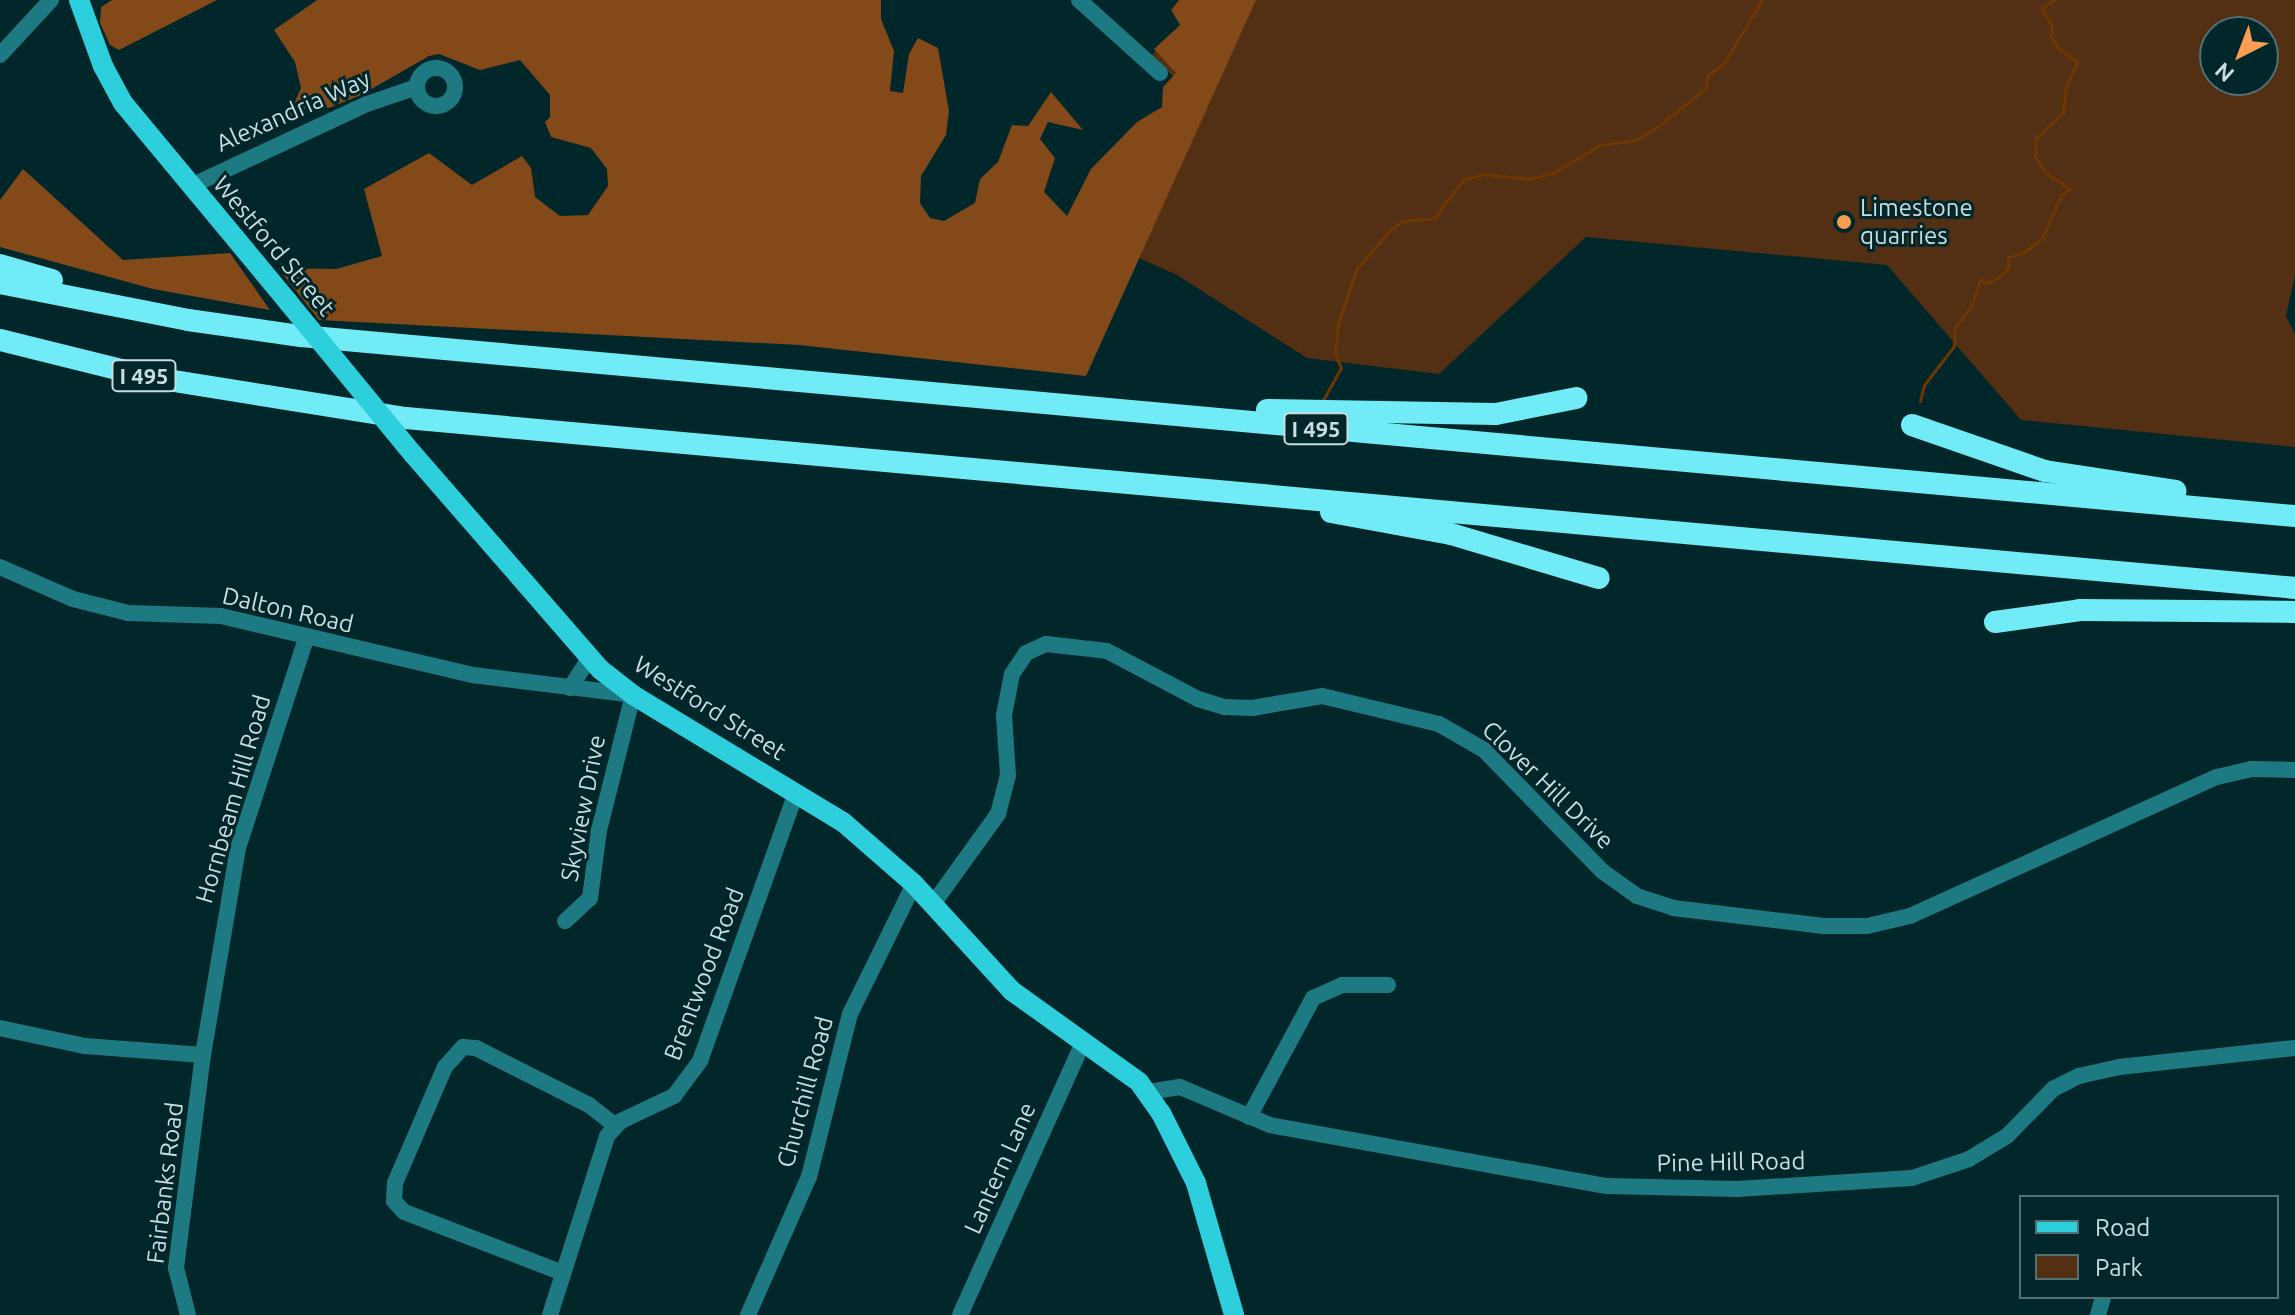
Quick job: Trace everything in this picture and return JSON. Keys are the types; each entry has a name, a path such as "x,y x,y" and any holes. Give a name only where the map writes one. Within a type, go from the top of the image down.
{"highway":[{"path":"0,265 188,320"},
{"name":"I 495","path":"0,283 188,320 546,360 1103,405 1299,428 2295,516"},
{"name":"I 495","path":"0,340 149,377 406,418 2295,588"},
{"path":"0,352 149,377"},
{"path":"1103,405 1496,414 1576,398"},
{"path":"1912,425 2045,471 2295,507"},
{"path":"1216,489 1451,534 1599,578"},
{"path":"1995,622 2080,610 2295,612"}],"main road":[{"name":"Westford Street","path":"79,0 115,91 413,454 590,657 633,695 843,822 914,884 1012,991 1084,1041 1148,1092 1196,1183 1234,1315"}],"street":[{"path":"0,55 51,0"},
{"path":"1079,0 1160,73"},
{"name":"Alexandria Way","path":"191,186 367,104 417,87"},
{"name":"Dalton Road","path":"0,567 73,599 128,613 221,616 306,639 473,675 633,695"},
{"name":"Hornbeam Hill Road","path":"203,1055 238,848 306,639"},
{"name":"Clover Hill Drive","path":"933,904 1001,807 1008,775 1004,723 1009,684 1021,657 1040,645 1107,651 1198,699 1225,707 1252,708 1322,696 1439,724 1484,750 1597,866 1632,893 1667,907 1824,926 1867,926 1910,916 2217,777 2252,769 2295,770"},
{"path":"570,688 590,657"},
{"name":"Skyview Drive","path":"565,921 590,898 599,830 633,695"},
{"name":"Brentwood Road","path":"616,1126 665,1103 695,1070 796,793"},
{"name":"Churchill Road","path":"748,1315 809,1177 850,1014 914,884"},
{"path":"1249,1117 1313,998 1342,985 1388,985"},
{"path":"0,1028 85,1046 203,1055"},
{"name":"Lantern Lane","path":"960,1315 1084,1041"},
{"path":"550,1315 605,1142 616,1126 589,1105 476,1048 463,1047 445,1067 395,1183 394,1201 404,1212 563,1273"},
{"name":"Pine Hill Road","path":"1148,1092 1180,1087 1249,1117 1387,1149 1607,1186 1855,1184 1912,1178 1969,1159 2007,1136 2053,1089 2079,1076 2119,1067 2295,1048"},
{"name":"Fairbanks Road","path":"188,1315 176,1268 203,1055"}],"green space":[{"path":"1205,0 2295,0 2295,275 2286,316 2295,334 2295,447 2021,420 1887,265 1586,237 1439,374 1307,358 1177,275 1114,247 1185,87 1151,56"}],"shaded area":[{"path":"112,0 217,0 119,50 110,45 100,23 101,7"},
{"path":"317,0 881,0 881,19 894,51 890,91 903,93 909,54 918,38 938,48 949,111 946,135 921,176 920,203 930,218 944,221 975,203 980,179 998,162 1012,125 1028,126 1051,92 1083,130 1048,122 1040,139 1055,158 1044,192 1067,216 1091,169 1137,122 1162,107 1163,87 1176,73 1154,49 1180,25 1171,10 1179,0 1256,0 1086,376 799,345 319,320 278,268 336,269 382,256 364,189 429,153 472,185 522,156 531,168 535,197 560,216 588,215 608,186 607,169 591,148 551,137 545,122 550,117 550,95 520,60 480,70 439,54 429,56 361,95 329,108 310,105 286,122 301,88 295,62 274,30"},
{"path":"23,169 123,260 230,253 270,310 153,289 0,247 0,200"}],"waterway":[{"path":"1322,402 1341,368 1335,354 1338,324 1356,270 1388,232 1402,221 1434,218 1463,180 1483,174 1529,179 1555,172 1600,145 1636,140 1657,127 1705,89 1708,75 1724,63 1762,0"},
{"path":"1920,401 1924,385 1954,346 1955,327 1972,305 1980,279 1986,283 1996,279 2008,269 2008,257 2023,253 2042,238 2061,195 2070,189 2046,173 2035,157 2036,138 2063,113 2066,85 2077,62 2057,47 2050,35 2052,26 2042,8 2054,0"}],"place":[{"name":"Limestone quarries","path":"1844,222"}]}
